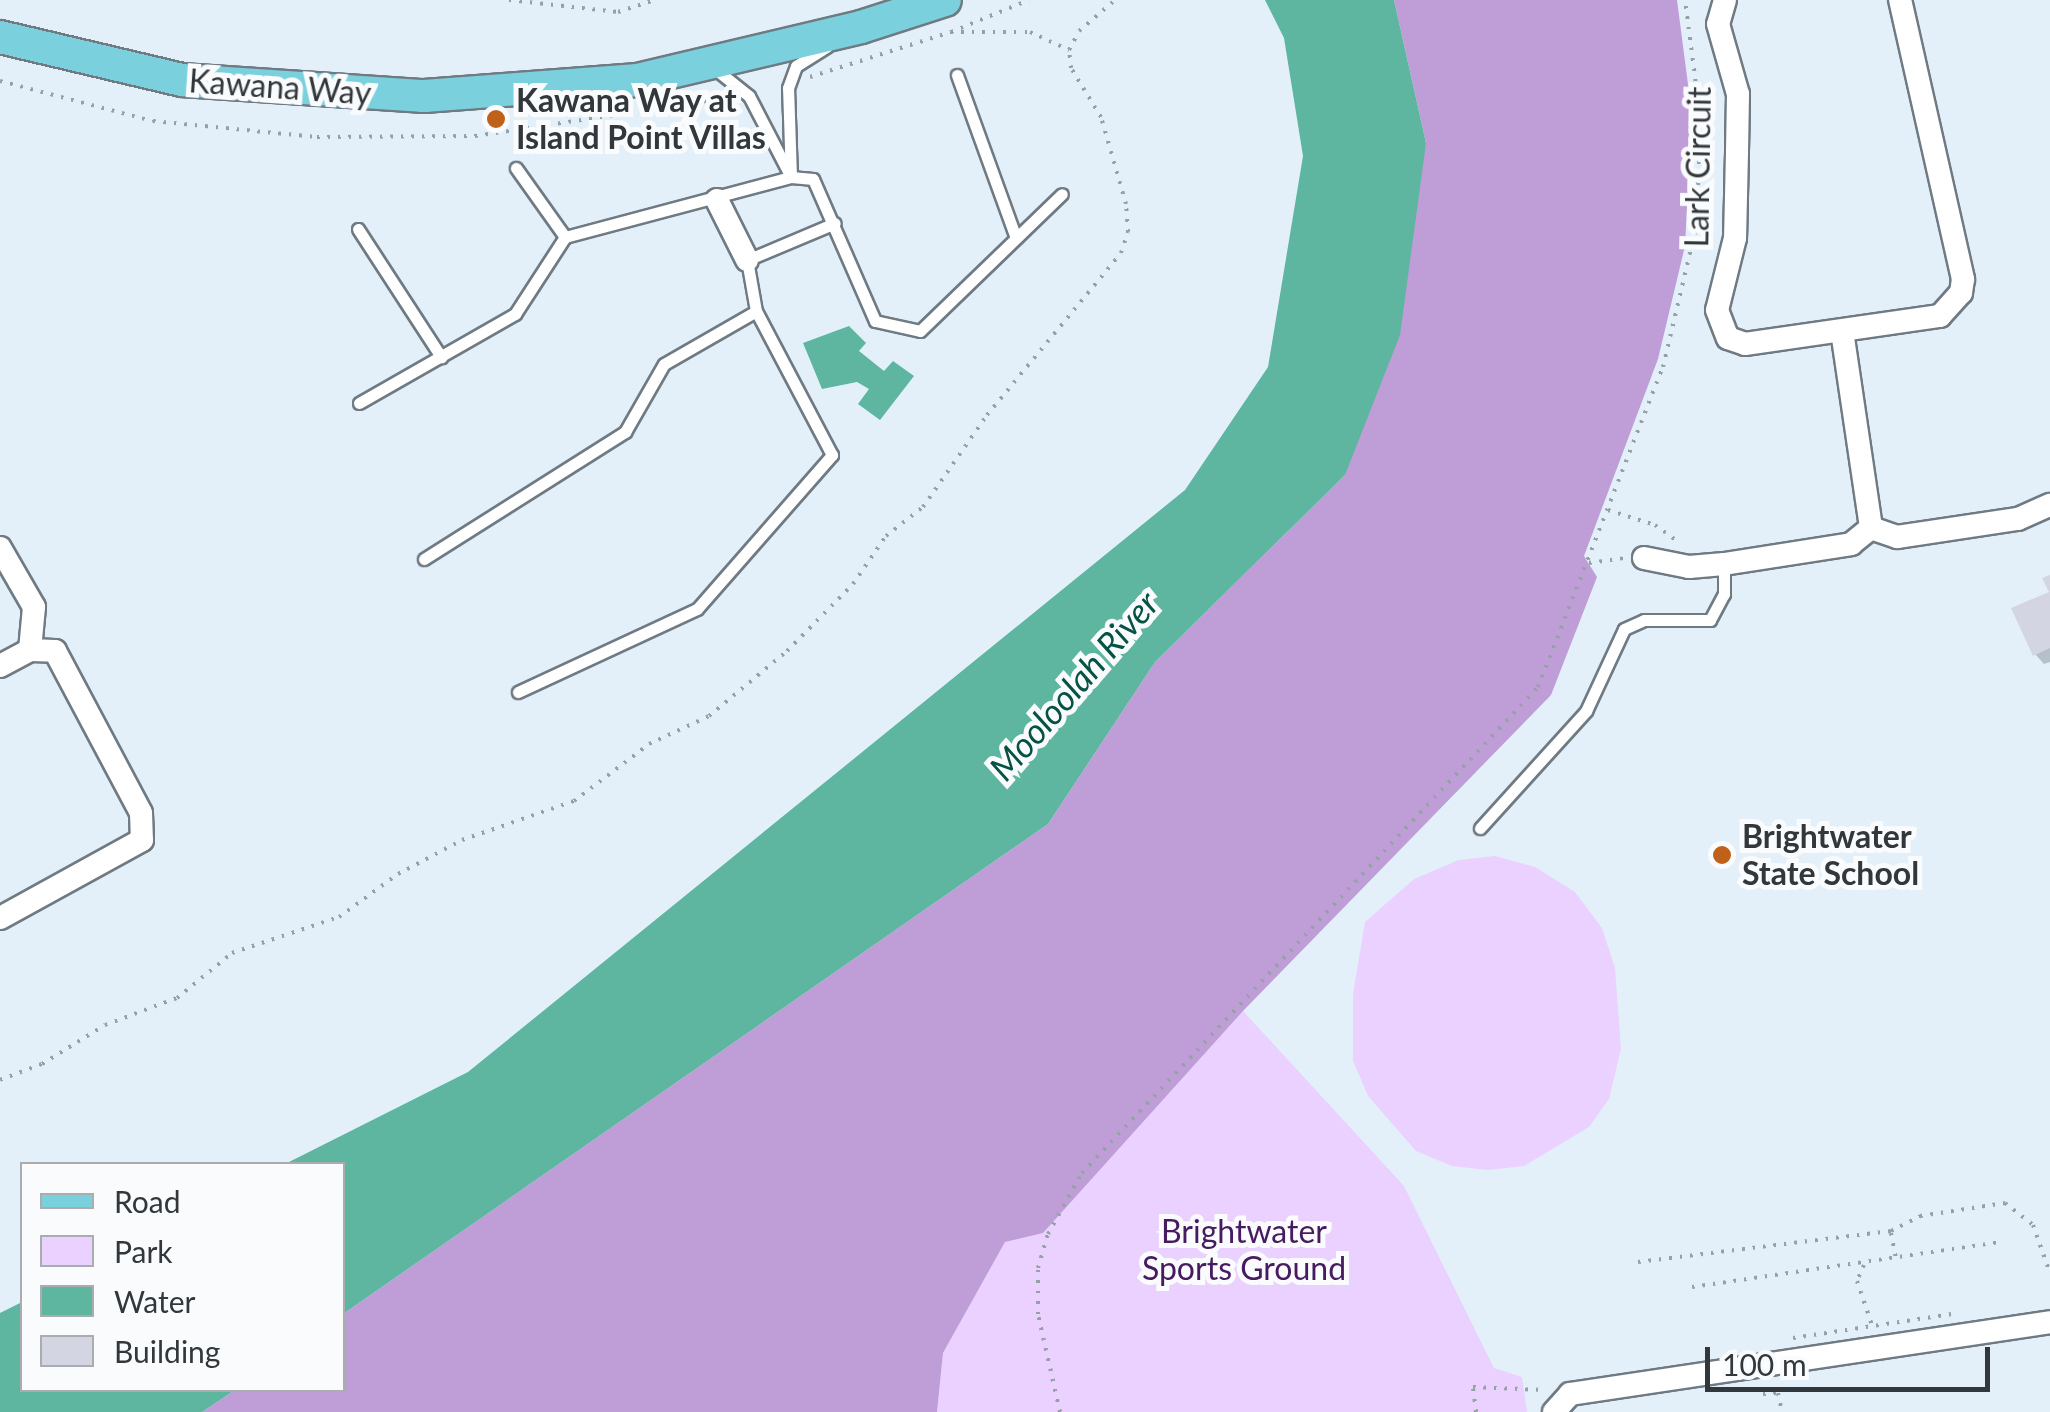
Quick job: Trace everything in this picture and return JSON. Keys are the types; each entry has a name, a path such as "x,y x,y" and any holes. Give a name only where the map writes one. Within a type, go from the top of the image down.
{"main road":[{"name":"Kawana Way","path":"565,86 932,0"},
{"name":"Kawana Way","path":"0,37 182,80 300,93 424,96 565,86 710,65 861,28 948,16"}],"street":[{"name":"Lark Circuit","path":"1725,0 1718,24 1738,94 1734,238 1719,325 1728,338 1745,344 1940,316 1953,306 1963,279 1900,0"},
{"path":"717,200 747,260"},
{"path":"1842,331 1871,528"},
{"path":"1871,528 1897,538 2018,519 2050,505"},
{"path":"1644,558 1689,567 1724,564 1851,544 1871,528"},
{"path":"0,548 34,607 30,650"},
{"path":"0,666 30,650 55,651 141,812 142,840 0,918"},
{"path":"1552,1402 1570,1394 1620,1385 2050,1322"}],"lane":[{"path":"791,178 788,88 796,66 861,28"},
{"path":"710,65 749,96 791,178"},
{"path":"957,75 1016,238"},
{"path":"516,168 565,238"},
{"path":"359,403 515,314 565,238 791,178 814,179 875,321 920,331 1062,194"},
{"path":"518,692 697,609 832,455 756,311 747,260 835,223"},
{"path":"358,229 441,357"},
{"path":"424,559 626,432 664,364 756,311"},
{"path":"1480,828 1586,711 1624,629 1644,620 1710,620 1722,602 1724,564"}],"path":[{"path":"509,0 618,12 656,0"},
{"path":"948,16 1030,0"},
{"path":"1060,1412 1038,1314 1038,1268 1048,1234 1082,1173 1538,687 1663,367 1696,227 1702,122 1684,0"},
{"path":"1608,510 1662,528 1690,550"},
{"path":"1587,564 1644,558"},
{"path":"1638,1262 1891,1231 1920,1216 2005,1203 2033,1225 2050,1273"},
{"path":"1891,1231 1896,1258"},
{"path":"1692,1288 2000,1242"},
{"path":"1864,1262 1857,1281 1872,1325"},
{"path":"1476,1412 1473,1387 1552,1402"}],"green space":[{"path":"1495,856 1535,867 1575,892 1602,928 1615,968 1621,1049 1609,1099 1589,1127 1524,1166 1487,1170 1452,1166 1416,1151 1368,1096 1353,1061 1353,994 1365,922 1414,879 1459,860"},
{"name":"Brightwater Sports Ground","path":"1243,1011 1404,1186 1494,1368 1522,1377 1527,1412 937,1412 943,1353 1005,1242 1043,1233"}],"shaded area":[{"path":"1394,0 1677,0 1692,115 1685,246 1658,359 1584,556 1597,577 1551,695 1243,1011 1043,1233 1005,1242 943,1353 937,1412 202,1412 232,1392 345,1392 345,1313 1048,824 1155,662 1345,475 1426,143"}],"water":[{"name":"Mooloolah River","path":"1265,0 1394,0 1426,143 1400,335 1345,475 1155,662 1048,824 345,1313 345,1162 289,1162 468,1072 1185,490 1268,367 1303,156 1284,38"},
{"path":"849,326 866,343 859,351 884,371 893,361 914,376 880,420 858,404 869,389 857,382 822,389 803,343"},
{"path":"20,1303 20,1392 232,1392 202,1412 0,1412 0,1313"}],"building":[{"path":"2050,575 2050,648 2033,656 2011,608 2049,592 2042,578"}],"place":[{"name":"Kawana Way at Island Point Villas","path":"496,119"},
{"name":"Brightwater State School","path":"1722,855"}]}
